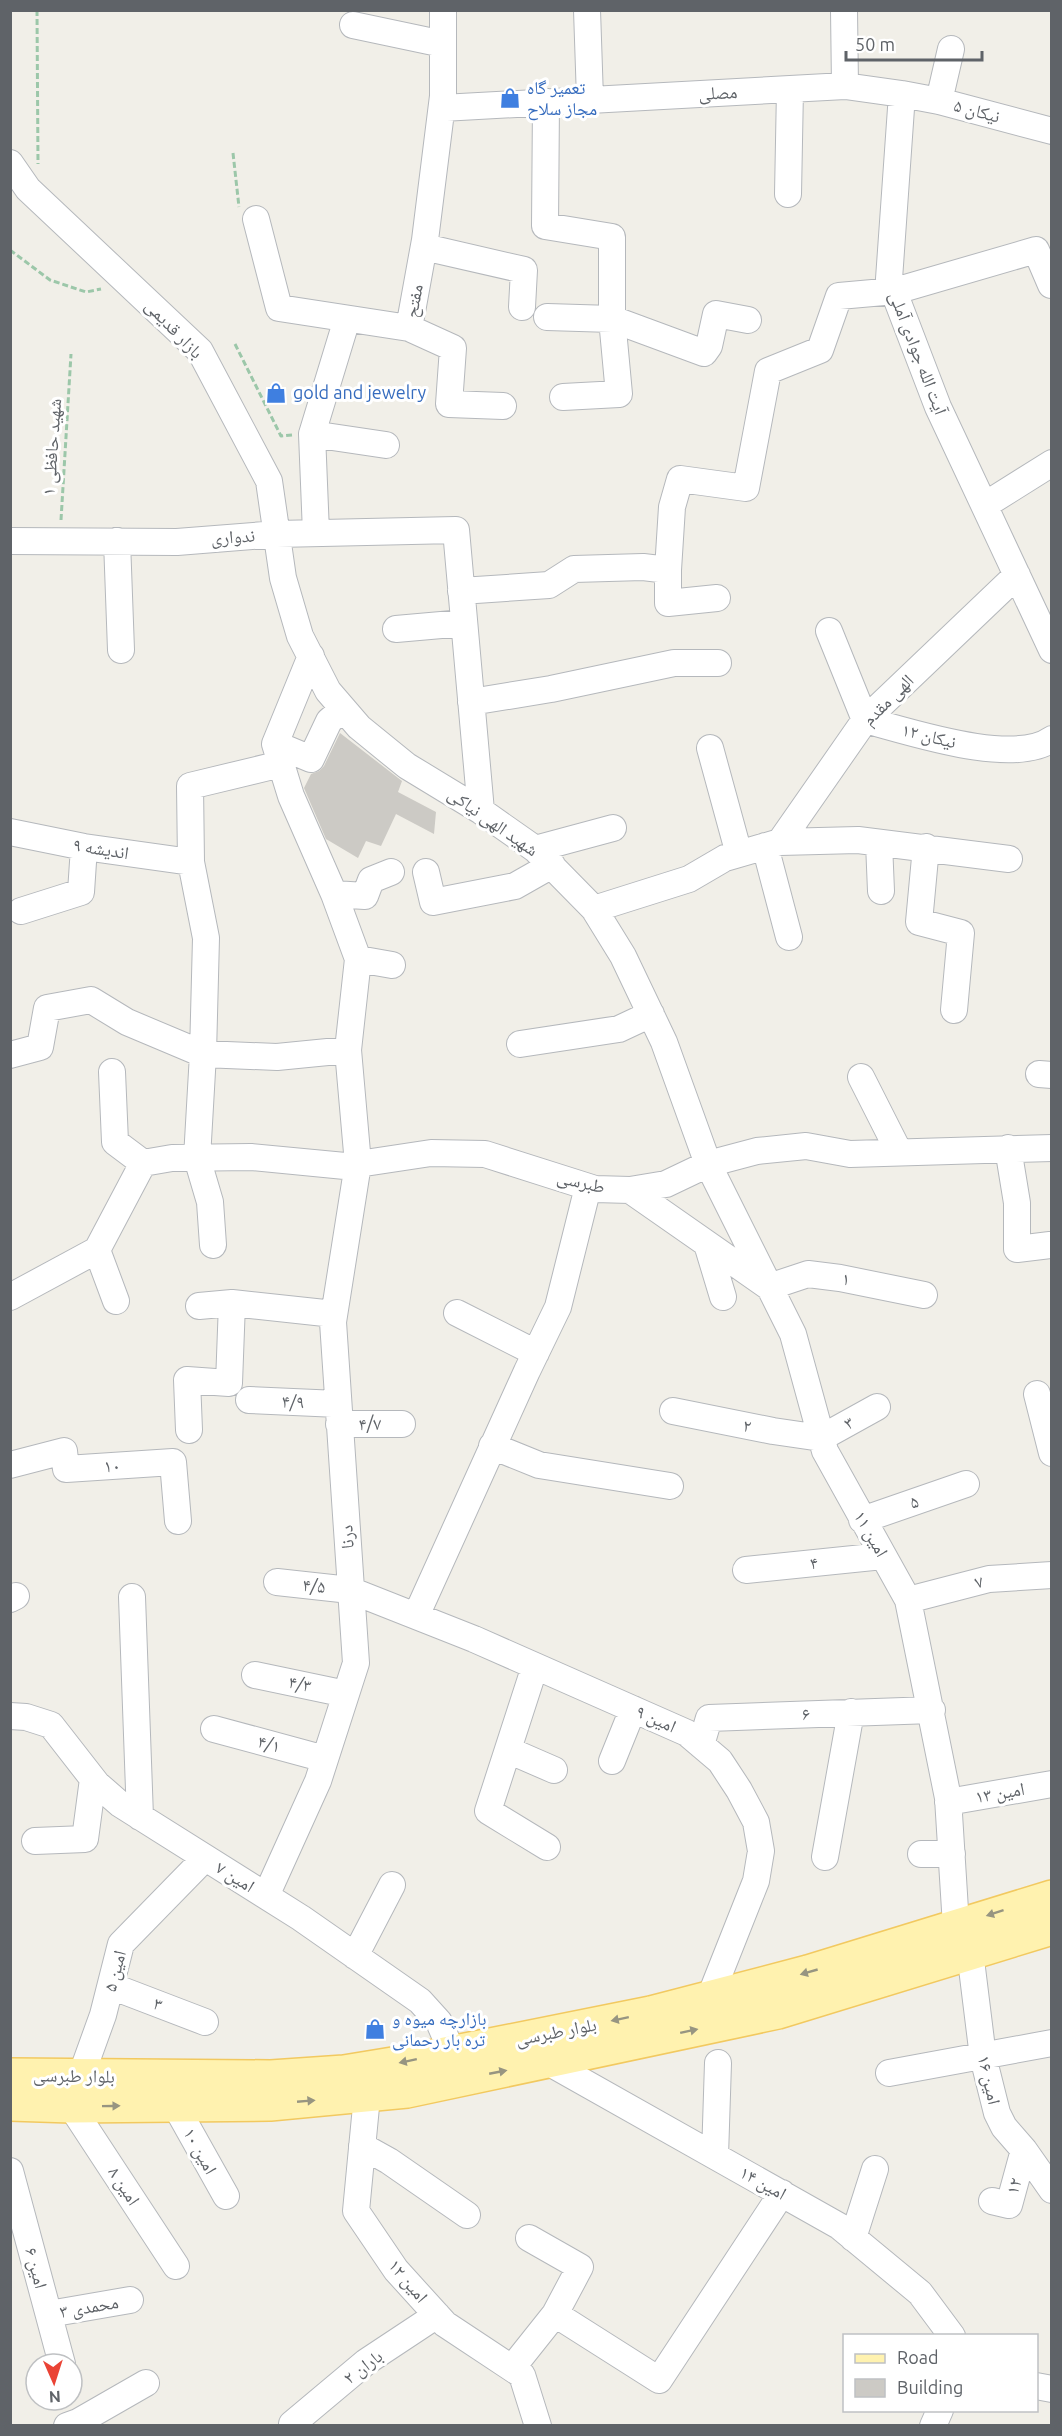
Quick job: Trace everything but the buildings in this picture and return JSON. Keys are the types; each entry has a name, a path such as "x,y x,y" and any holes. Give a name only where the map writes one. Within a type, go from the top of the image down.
{"main road":[{"name":"بلوار طبرسی","path":"10,2075 76,2091 175,2105 270,2104 407,2091 778,2012 963,1939 1052,1897"},
{"name":"بلوار طبرسی","path":"10,2104 76,2091 334,2073 405,2062 651,2013 808,1972 963,1939 1052,1928"}],"street":[{"name":"مفتح","path":"256,219 279,308 409,328 424,247 442,108 443,10"},
{"path":"587,10 590,99"},
{"path":"844,10 845,86 902,94"},
{"path":"353,25 443,44"},
{"path":"939,101 951,49"},
{"name":"مصلی","path":"442,108 845,86"},
{"path":"788,194 790,89"},
{"name":"نیکان ۵","path":"902,94 939,101 1052,132"},
{"name":"آیت الله جوادی آملی","path":"902,94 889,279 938,407 1050,646"},
{"path":"546,102 545,226 612,237 612,319 619,394 563,397"},
{"name":"بازار قدیمی","path":"10,163 38,199 200,351 269,481 277,534"},
{"path":"424,247 524,270 522,307"},
{"path":"717,598 668,603 672,507 680,479 746,488 768,371 820,350 839,296 894,291 1036,250 1051,285"},
{"path":"547,317 612,319 704,352 710,346 716,315 748,320"},
{"path":"316,533 312,434 347,319"},
{"path":"409,328 453,348 449,404 503,406"},
{"path":"312,434 386,445"},
{"path":"985,505 1052,463"},
{"name":"ندواری","path":"10,541 177,542 277,534 456,530 461,591"},
{"name":"شهید الهی نیاکی","path":"277,534 283,578 300,636 328,691 359,727 407,766 481,811 543,857 594,909 623,956 664,1042 708,1164"},
{"path":"117,541 121,650"},
{"path":"481,811 461,591 549,585 574,569 643,567 668,570"},
{"name":"الهی مقدم","path":"772,844 865,720 1017,575"},
{"path":"396,629 464,623"},
{"path":"829,631 865,720"},
{"path":"311,656 278,754 291,796 334,894 358,959 392,965"},
{"path":"471,702 551,689 674,663 718,663"},
{"path":"213,1245 210,1202 197,1158 206,938 191,862 190,786 278,754 311,759 329,721 344,709"},
{"name":"نیکان ۱۲","path":"865,720 975,748 1010,749 1044,744 1052,739"},
{"path":"710,748 739,854"},
{"path":"426,872 433,902 514,886 543,857 613,828"},
{"name":"اندیشه ۹","path":"10,832 84,847 191,862"},
{"path":"594,909 689,879 724,858 772,844 858,840 1009,859"},
{"path":"879,843 881,891"},
{"path":"772,844 789,937"},
{"path":"21,911 81,892 84,847"},
{"path":"926,847 920,922 961,933 954,1010"},
{"path":"334,894 365,896 371,880 391,872"},
{"name":"درنا","path":"266,1896 318,1781 356,1663 333,1322 358,1164 348,1050 358,959"},
{"path":"10,1055 40,1047 47,1008 91,1000 127,1022 203,1054 277,1057 348,1050"},
{"path":"520,1044 619,1029 651,1014"},
{"path":"10,1297 97,1250 143,1163 115,1142 112,1072"},
{"path":"861,1077 899,1152"},
{"name":"طبرسی","path":"143,1163 172,1158 251,1157 345,1166 431,1153 485,1154 595,1189 630,1190 666,1184 708,1164 757,1151 806,1146 850,1154 1052,1148"},
{"path":"1008,1148 1017,1203 1017,1250 1050,1245"},
{"name":"امین ۱۱","path":"708,1164 793,1334 825,1451 909,1600 948,1802 963,1939"},
{"path":"416,1616 492,1446 558,1307 588,1187"},
{"path":"630,1190 769,1287"},
{"path":"707,1244 723,1297"},
{"path":"97,1250 116,1301"},
{"name":"۱","path":"769,1287 808,1274 924,1295"},
{"path":"199,1306 232,1304 334,1314"},
{"path":"189,1430 187,1380 229,1383 232,1304"},
{"path":"456,1313 536,1353"},
{"path":"1037,1394 1052,1453"},
{"name":"۴/۹","path":"249,1400 338,1414"},
{"name":"۳","path":"821,1438 877,1407"},
{"name":"۲","path":"673,1411 772,1431 821,1438"},
{"name":"۴/۷","path":"338,1414 402,1424"},
{"path":"492,1446 539,1465 670,1486"},
{"name":"۱۰","path":"10,1465 64,1451 66,1469 173,1462 178,1521"},
{"name":"۵","path":"862,1520 966,1485"},
{"name":"۴","path":"746,1570 883,1556"},
{"name":"۷","path":"909,1600 989,1579 1052,1575"},
{"name":"۴/۵","path":"277,1582 350,1590"},
{"name":"امین ۹","path":"350,1590 534,1666 687,1733 720,1761 756,1822 761,1851 756,1881 710,1997"},
{"path":"132,1597 140,1817"},
{"path":"534,1666 488,1811 547,1846"},
{"name":"۴/۳","path":"255,1675 346,1694"},
{"path":"612,1761 633,1709"},
{"name":"۶","path":"701,1745 709,1718 932,1710"},
{"path":"825,1857 851,1712"},
{"name":"امین ۷","path":"10,1716 27,1717 51,1725 93,1779 120,1804 266,1896 420,2001 439,2022 452,2052"},
{"name":"۴/۱","path":"213,1730 325,1759"},
{"path":"508,1750 554,1770"},
{"path":"35,1841 85,1839 93,1779"},
{"name":"امین ۱۳","path":"948,1802 1052,1784"},
{"path":"921,1854 952,1854"},
{"name":"امین ۵","path":"76,2091 111,1986 121,1944 205,1858"},
{"path":"355,1956 392,1884"},
{"name":"امین ۱۶","path":"963,1939 983,2057 997,2113 1004,2127 1024,2150 1052,2190"},
{"name":"۳","path":"111,1986 205,2022"},
{"path":"889,2073 1052,2043"},
{"name":"امین ۱۴","path":"548,2062 839,2226 920,2293 951,2334"},
{"path":"715,2156 718,2063"},
{"name":"امین ۸","path":"76,2091 176,2266"},
{"name":"امین ۱۲","path":"367,2096 356,2211 396,2270 445,2324 522,2374 538,2426"},
{"name":"امین ۱۰","path":"175,2105 226,2196"},
{"path":"363,2146 389,2161 467,2215"},
{"name":"۱۲","path":"992,2201 1009,2205 1024,2150"},
{"path":"853,2238 875,2169"},
{"name":"امین ۶","path":"10,2171 59,2352"},
{"path":"555,2314 659,2380 782,2193"},
{"path":"512,2368 555,2314 580,2267 529,2238"},
{"name":"محمدی ۳","path":"49,2314 130,2300"},
{"name":"باران ۲","path":"292,2424 366,2362 437,2315"},
{"path":"74,2418 146,2383"},
{"path":"933,2426 939,2412"}],"path":[{"path":"37,10 38,199"},
{"path":"233,153 239,211 256,219"},
{"path":"10,250 50,280 86,292 101,289"},
{"path":"235,344 281,436 312,434"},
{"name":"شهید حافظی ۱","path":"59,541 71,354"}],"place":[{"name":"تعمیر گاه مجاز سلاح","path":"510,98"},
{"name":"gold and jewelry","path":"276,393"},
{"name":"بازارچه میوه و تره بار رحمانی","path":"375,2029"}]}
